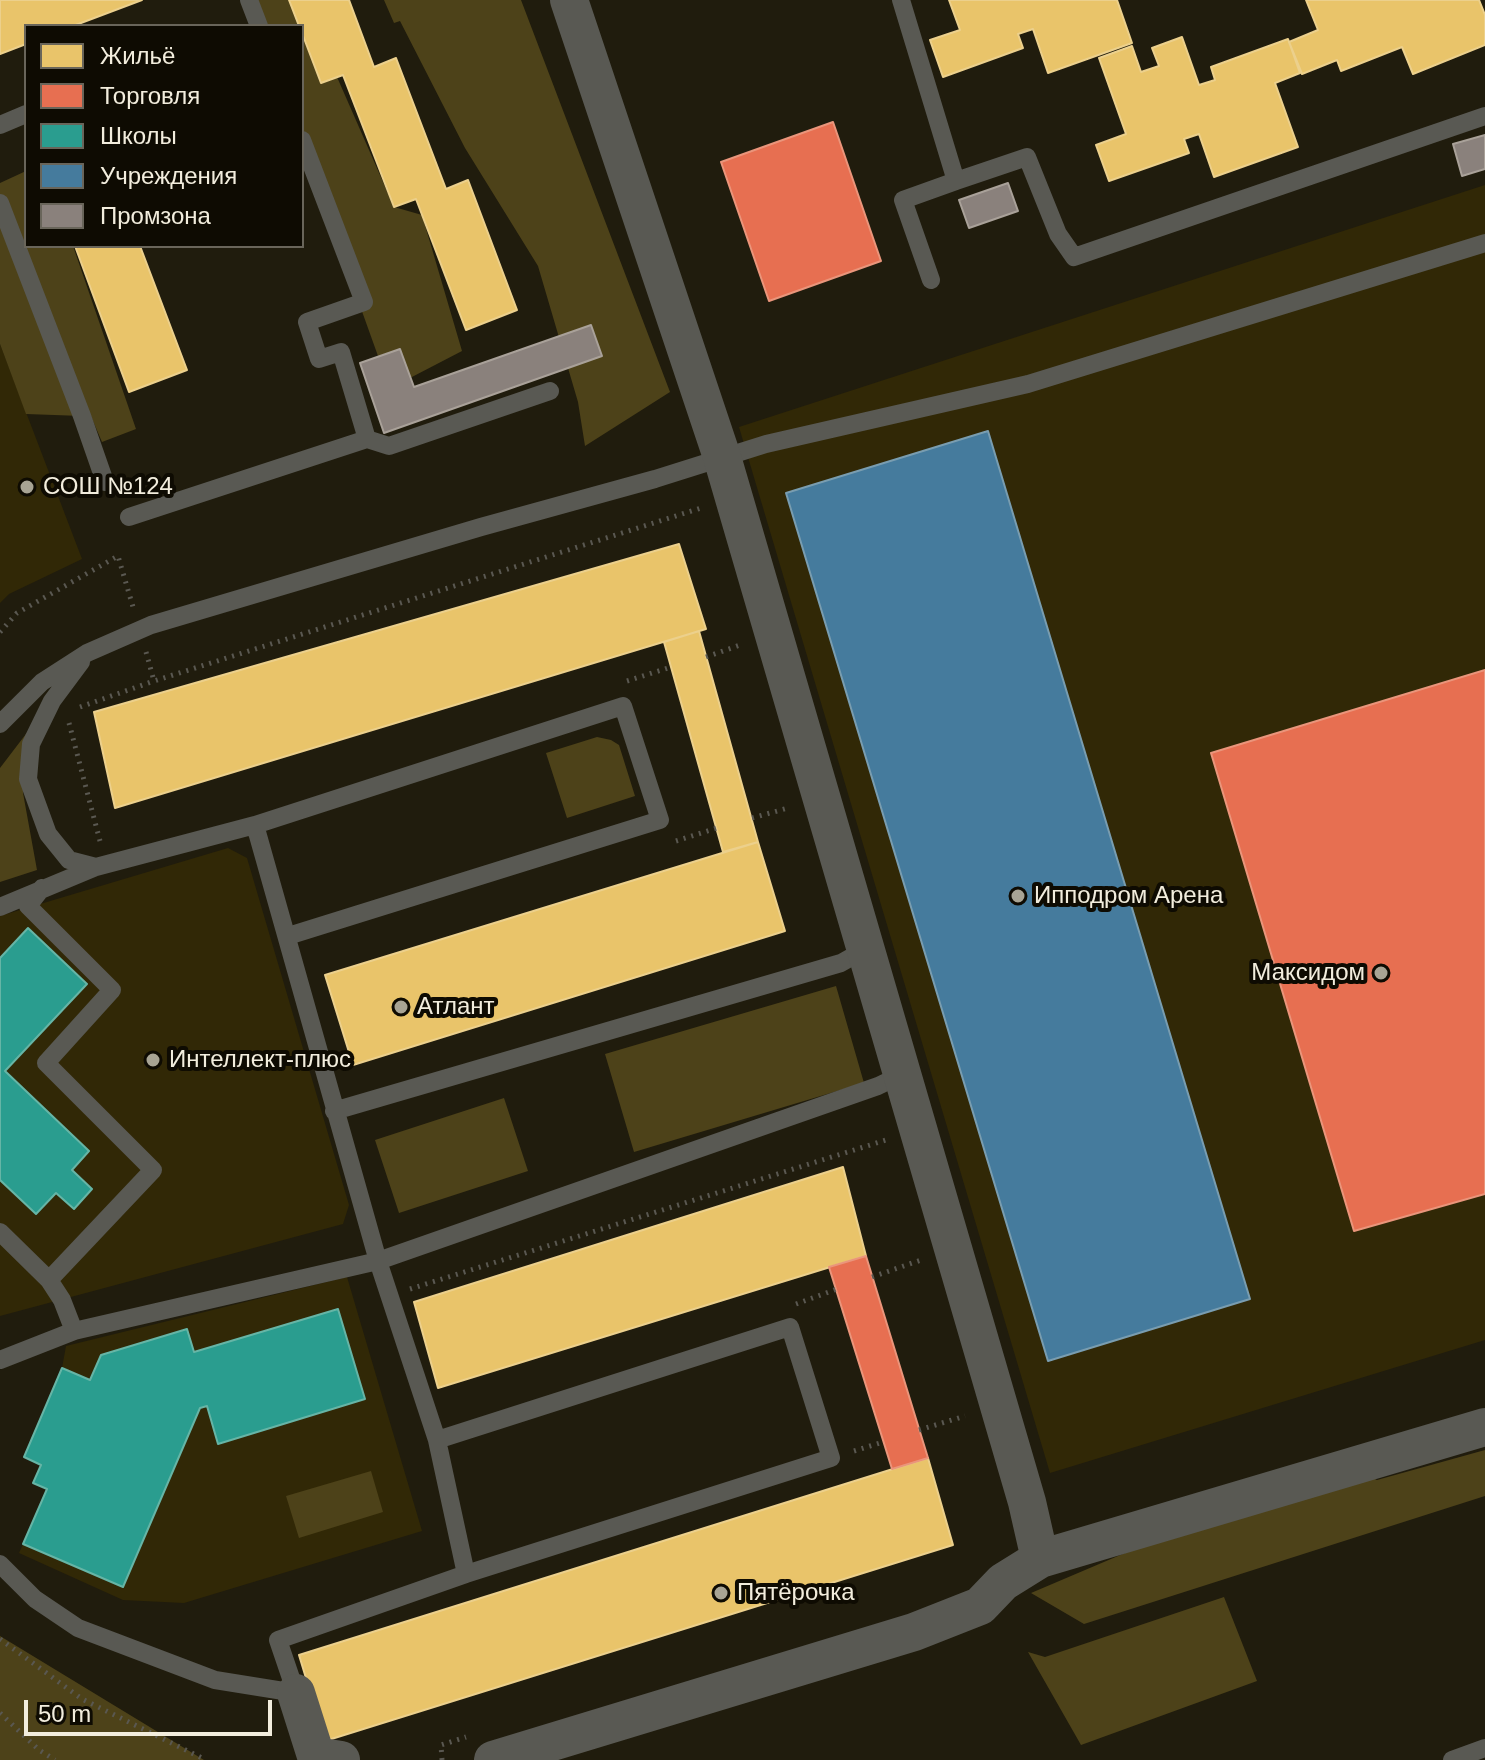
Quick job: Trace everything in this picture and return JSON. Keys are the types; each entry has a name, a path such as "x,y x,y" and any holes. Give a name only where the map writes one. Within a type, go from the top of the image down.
{"street":[{"path":"569,0 722,457 1027,1502 1040,1559"},
{"path":"482,1748 914,1632 980,1606 1003,1582 1040,1559 1485,1427"},
{"path":"296,1693 316,1756 341,1760"}],"lane":[{"path":"249,0 252,24"},
{"path":"901,0 956,181"},
{"path":"0,125 24,115"},
{"path":"931,280 903,200 1027,157 1058,234 1074,257 1485,116"},
{"path":"304,145 364,302 307,322 319,359 341,352 367,439"},
{"path":"0,203 105,482"},
{"path":"0,724 42,682 87,653 151,625 766,444 1028,384 1485,243"},
{"path":"129,517 367,439 389,446 550,391"},
{"path":"87,653 52,701 31,744 28,779 48,834 69,860 99,858 255,825 623,706 660,820 288,936"},
{"path":"255,825 378,1261 437,1440 466,1574"},
{"path":"0,907 99,858"},
{"path":"42,888 28,906 112,990 46,1063 153,1170 49,1280"},
{"path":"334,1111 841,963 864,950"},
{"path":"0,1360 74,1331 378,1261 878,1086 903,1074"},
{"path":"0,1232 49,1280 62,1300 74,1331"},
{"path":"0,1564 35,1599 78,1628 215,1680 296,1693 278,1640 466,1574 831,1458 790,1327 437,1440"},
{"path":"1452,1760 1485,1748"}],"path":[{"path":"701,507 706,522"},
{"path":"706,657 745,644"},
{"path":"99,858 66,712 154,681"},
{"path":"752,818 797,805"},
{"path":"403,1291 896,1137"},
{"path":"872,1277 925,1258 930,1268"},
{"path":"782,1309 837,1289"},
{"path":"919,1430 974,1413"},
{"path":"0,1639 82,1699 204,1760"},
{"path":"0,1713 39,1750 55,1760"},
{"path":"442,1760 441,1745 482,1748"}],"shaded area":[{"path":"251,0 289,0 298,24 259,24"},
{"path":"384,0 521,0 670,392 585,446 578,402 538,266 465,148 400,21 394,23"},
{"path":"304,38 321,83 337,77 394,207 422,215 462,351 410,378 400,349 378,356 304,150"},
{"path":"24,172 24,248 74,248 136,429 102,442 8,222 82,416 26,414 0,344 0,183"},
{"path":"1485,185 1485,1340 1050,1473 739,427"},
{"name":"СОШ №124","path":"0,344 82,559 9,594 0,603"},
{"path":"74,671 38,732 23,793 37,870 0,882 0,768"},
{"path":"597,737 619,745 635,796 567,818 546,753"},
{"name":"Интеллект-плюс","path":"228,848 247,858 349,1205 343,1224 0,1316 0,916"},
{"path":"836,986 864,1083 634,1152 605,1054"},
{"path":"504,1098 528,1171 399,1213 375,1140"},
{"path":"347,1277 422,1531 184,1603 123,1600 19,1553 47,1489 33,1483 41,1465 24,1457 62,1368 66,1346"},
{"path":"1485,1450 1485,1496 1084,1624 1031,1593 1339,1462 1377,1480"},
{"path":"371,1471 383,1512 299,1538 286,1496"},
{"path":"1224,1597 1257,1681 1081,1745 1028,1652 1045,1657"},
{"path":"0,1636 204,1760 0,1760"}],"building: Жильё":[{"path":"0,0 142,0 78,24 24,24 24,45 0,54"},
{"path":"289,0 349,0 374,67 396,58 446,189 468,180 517,310 466,330 416,199 394,207 343,75 321,83 304,38 304,24 298,24"},
{"path":"949,0 1117,0 1132,43 1048,73 1033,29 1018,34 1023,48 943,77 930,40 960,30"},
{"path":"1306,0 1479,0 1485,15 1485,45 1413,74 1402,47 1341,71 1337,60 1302,74 1289,42 1318,30"},
{"path":"1182,37 1199,85 1215,80 1211,67 1288,39 1300,73 1275,83 1298,147 1214,177 1199,134 1184,139 1189,153 1109,181 1096,145 1126,134 1099,58 1132,46 1141,72 1159,66 1152,48"},
{"path":"76,248 141,248 187,370 129,392"},
{"path":"679,544 706,629 115,808 94,712"},
{"path":"699,631 758,842 723,852 664,642"},
{"path":"758,842 785,931 353,1065 325,975"},
{"path":"843,1167 866,1256 438,1388 414,1302"},
{"path":"928,1458 953,1545 325,1741 299,1655"}],"building: Торговля":[{"path":"833,122 881,261 769,301 721,162"},
{"name":"Максидом","path":"1485,670 1485,1194 1354,1231 1211,753"},
{"path":"866,1256 928,1458 892,1469 829,1267"}],"building: Школы":[{"path":"28,928 87,984 5,1071 89,1151 72,1170 92,1189 74,1209 56,1193 36,1214 0,1180 0,958"},
{"path":"338,1309 365,1399 218,1444 207,1406 200,1408 123,1587 23,1544 47,1489 33,1483 41,1465 24,1457 62,1368 90,1380 101,1355 187,1329 194,1352"}],"building: Учреждения":[{"name":"Ипподром Арена","path":"988,431 1250,1299 1048,1361 786,493"}],"building: Промзона":[{"path":"1485,135 1485,169 1462,176 1453,144"},
{"path":"1008,183 1018,211 969,228 959,200"},
{"path":"591,325 602,356 384,433 360,363 400,349 414,387"}],"place":[{"name":"СОШ №124","path":"27,487"},
{"name":"Ипподром Арена","path":"1018,896"},
{"name":"Максидом","path":"1381,973"},
{"name":"Атлант","path":"401,1007"},
{"name":"Интеллект-плюс","path":"153,1060"},
{"name":"Пятёрочка","path":"721,1593"}]}
